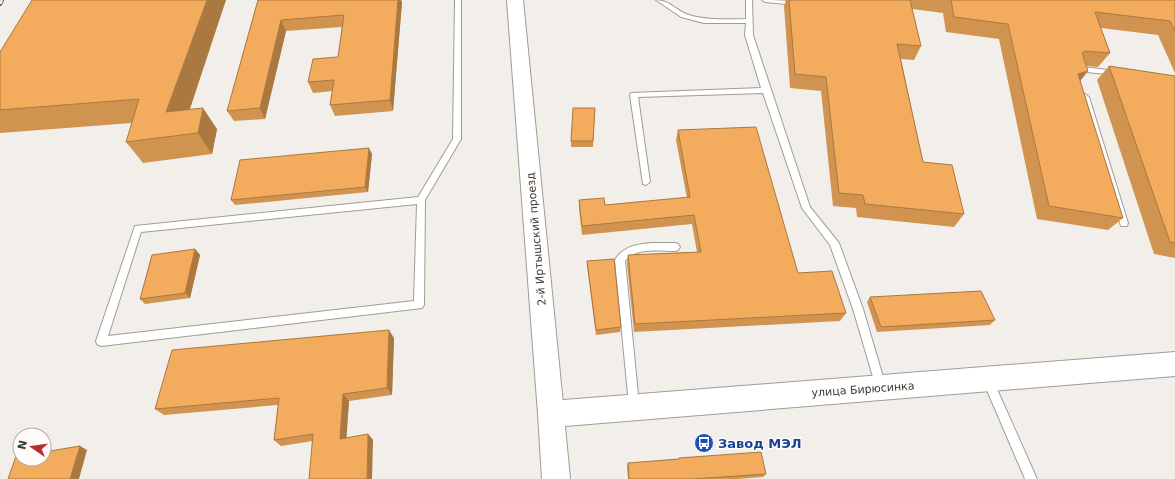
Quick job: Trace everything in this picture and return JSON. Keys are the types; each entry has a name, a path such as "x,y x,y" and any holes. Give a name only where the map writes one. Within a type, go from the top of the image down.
{"main road":[{"name":"2-й Иртышский проезд","path":"514,0 556,479"},
{"name":"улица Бирюсинка","path":"551,414 1175,364"}],"lane":[{"path":"421,200 138,229 101,341 419,305 421,200 457,139 458,0"},
{"path":"659,0 683,15 704,21 749,22"},
{"path":"749,0 749,35 806,208 834,243 858,309 881,387"},
{"path":"765,0 803,4"},
{"path":"1079,75 1077,68 1122,74"},
{"path":"646,182 634,95 766,90"},
{"path":"1083,90 1124,223"},
{"path":"634,407 620,260 625,253 634,249 675,247"},
{"path":"987,379 1030,479"}],"building":[{"path":"32,0 207,0 166,112 203,108 198,133 126,142 139,99 0,110 0,52"},
{"path":"258,0 398,0 390,100 330,105 334,80 308,82 313,59 338,57 344,15 281,20 260,108 227,111"},
{"path":"789,0 910,0 921,46 897,44 923,162 952,165 964,214 865,204 863,195 839,193 826,77 795,74"},
{"path":"951,0 1175,0 1175,31 1170,21 1095,12 1110,53 1085,51 1082,53 1088,71 1078,74 1123,218 1049,206 1008,24 954,17"},
{"path":"1109,66 1175,76 1175,243 1170,242"},
{"path":"573,108 595,108 593,141 571,141"},
{"path":"756,127 798,273 832,271 846,313 635,324 628,255 701,252 694,215 582,226 579,200 604,198 605,205 690,197 678,130"},
{"path":"369,148 365,187 231,200 240,160"},
{"path":"195,249 185,293 140,299 152,255"},
{"path":"614,259 621,327 596,330 587,261"},
{"path":"981,291 995,320 881,327 870,297"},
{"path":"389,330 387,388 343,394 340,439 368,434 367,479 309,479 313,434 274,440 279,398 155,409 172,350"},
{"path":"80,446 70,479 8,479 12,467 52,467 52,451"},
{"path":"761,452 766,474 692,479 629,479 628,463"}],"railway":[{"path":"0,4 2,0"}],"place":[{"name":"Завод МЭЛ","path":"704,443"}]}
